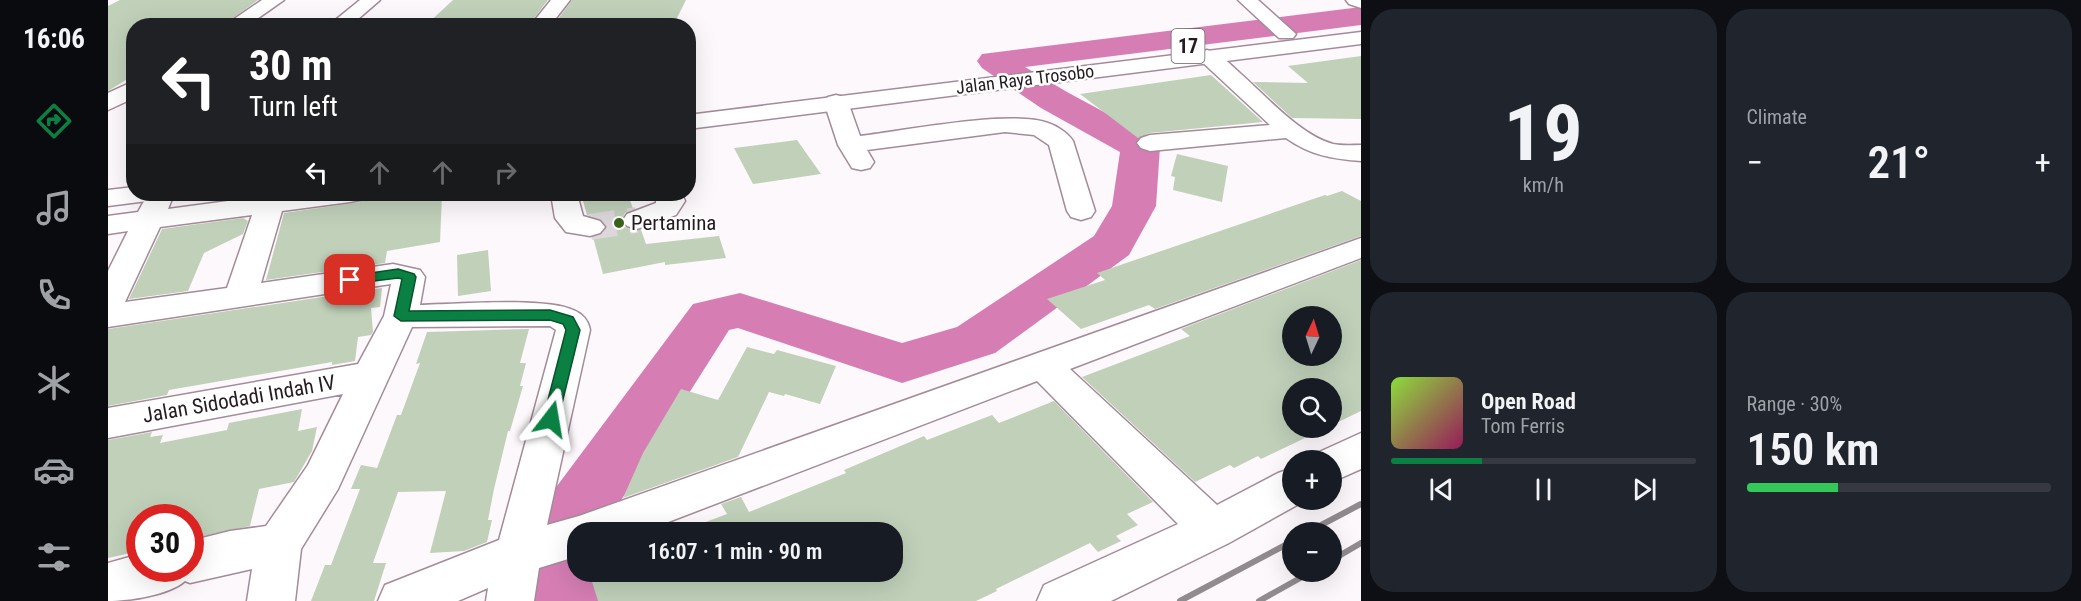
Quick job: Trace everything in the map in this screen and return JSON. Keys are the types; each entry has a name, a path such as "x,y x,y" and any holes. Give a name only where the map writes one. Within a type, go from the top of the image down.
{"main road":[{"path":"246,18 274,0"},
{"path":"347,18 371,0"},
{"path":"546,18 561,0"},
{"path":"1247,0 1279,30"},
{"path":"1355,0 1361,3"},
{"name":"Jalan Raya Trosobo","path":"696,121 1010,75 1279,30 1361,26"},
{"name":"Jalan Raya Trosobo","path":"696,107 1207,56 1361,38"},
{"path":"1207,56 1291,130 1323,149 1361,153"},
{"path":"108,103 126,93"},
{"path":"836,102 856,154 1005,125 1040,128 1061,141 1081,211"},
{"path":"1150,143 1291,130"},
{"path":"108,180 126,178"},
{"path":"108,198 146,207 240,201"},
{"path":"242,295 270,201"},
{"path":"565,201 569,218 576,226 590,227"},
{"path":"637,220 666,209 671,201"},
{"path":"108,225 146,207"},
{"path":"108,304 146,207"},
{"path":"618,522 1042,363 1361,247"},
{"path":"108,316 242,295 403,274 409,277 401,316 370,375 323,477 279,544 271,601"},
{"path":"401,316 550,315 560,317 572,324 573,330 518,554 510,601"},
{"path":"1042,363 1213,529"},
{"name":"Jalan Sidodadi Indah IV","path":"108,423 370,375"},
{"path":"1342,459 1361,449"},
{"path":"1061,601 1213,529 1282,492"},
{"path":"402,601 518,554 567,540"},
{"path":"204,558 279,544"},
{"path":"108,585 126,580"}],"building":[{"path":"120,0 258,0 233,18 126,18 126,80 108,91 108,6"},
{"path":"453,0 548,0 534,18 434,18"},
{"path":"572,0 686,0 677,18 559,18"},
{"path":"1361,56 1361,119 1292,118 1253,82 1308,83 1288,66"},
{"path":"1211,75 1263,122 1150,133 1138,138 1080,94"},
{"path":"797,140 821,174 753,184 734,148"},
{"path":"1177,154 1228,166 1222,202 1173,190 1175,177 1171,176"},
{"path":"1342,191 1361,201 1361,236 1155,309 1149,305 1081,329 1047,299 1105,280 1097,273"},
{"path":"442,201 440,242 387,251 385,263 266,280 284,213 360,202"},
{"path":"583,201 630,201 633,209 625,213 621,221 626,228 641,230 646,244 719,236 726,258 665,265 665,262 603,274 593,237 602,234 607,227 601,219 587,215"},
{"path":"243,218 248,221 243,234 204,253 188,291 129,299 162,229"},
{"path":"488,250 491,291 458,296 457,255"},
{"path":"1361,260 1361,411 1342,420 1342,378 1282,378 1282,438 1305,438 1261,459 1258,456 1234,468 1230,465 1195,482 1082,377 1190,336 1181,329"},
{"path":"382,288 380,307 371,308 373,332 371,335 358,337 355,361 332,365 332,362 169,390 167,395 108,406 108,329"},
{"path":"529,329 520,363 526,363 520,386 523,386 510,431 508,431 494,489 488,520 492,520 487,542 464,551 430,553 446,491 398,492 373,563 386,563 374,601 311,601 325,565 331,565 360,489 351,489 361,465 377,468 397,415 401,415 420,363 416,364 427,332"},
{"path":"747,347 774,354 777,350 836,366 820,404 769,392 738,457 623,498 643,453 681,389 718,400"},
{"path":"1054,401 1153,502 1127,514 1138,525 1116,536 1121,541 1098,552 1090,543 976,601 598,601 592,582 903,582 903,522 706,522 727,514 721,504 741,497 749,512 846,473 844,470 924,436 927,440 992,415 999,423"},
{"path":"302,409 298,431 317,427 312,451 294,482 259,489 250,526 204,536 204,504 126,504 126,554 108,558 108,440 152,432 150,437 163,435 160,443 227,430 229,423"}],"waterway":[{"path":"565,601 566,576 581,506 711,316 740,310 902,363 976,340 1112,245 1134,206 1140,147 1054,100 993,61 1361,16"}],"tunnel":[{"path":"590,227 637,220"}],"railway":[{"path":"1327,522 1361,504"},
{"path":"1342,554 1361,543"},
{"path":"1180,601 1282,547"},
{"path":"1259,601 1293,582"}],"place":[{"name":"Pertamina","path":"619,223"}],"route":[{"path":"350,280 398,274 409,277 401,316 550,315 568,320 573,330 551,419"}]}
